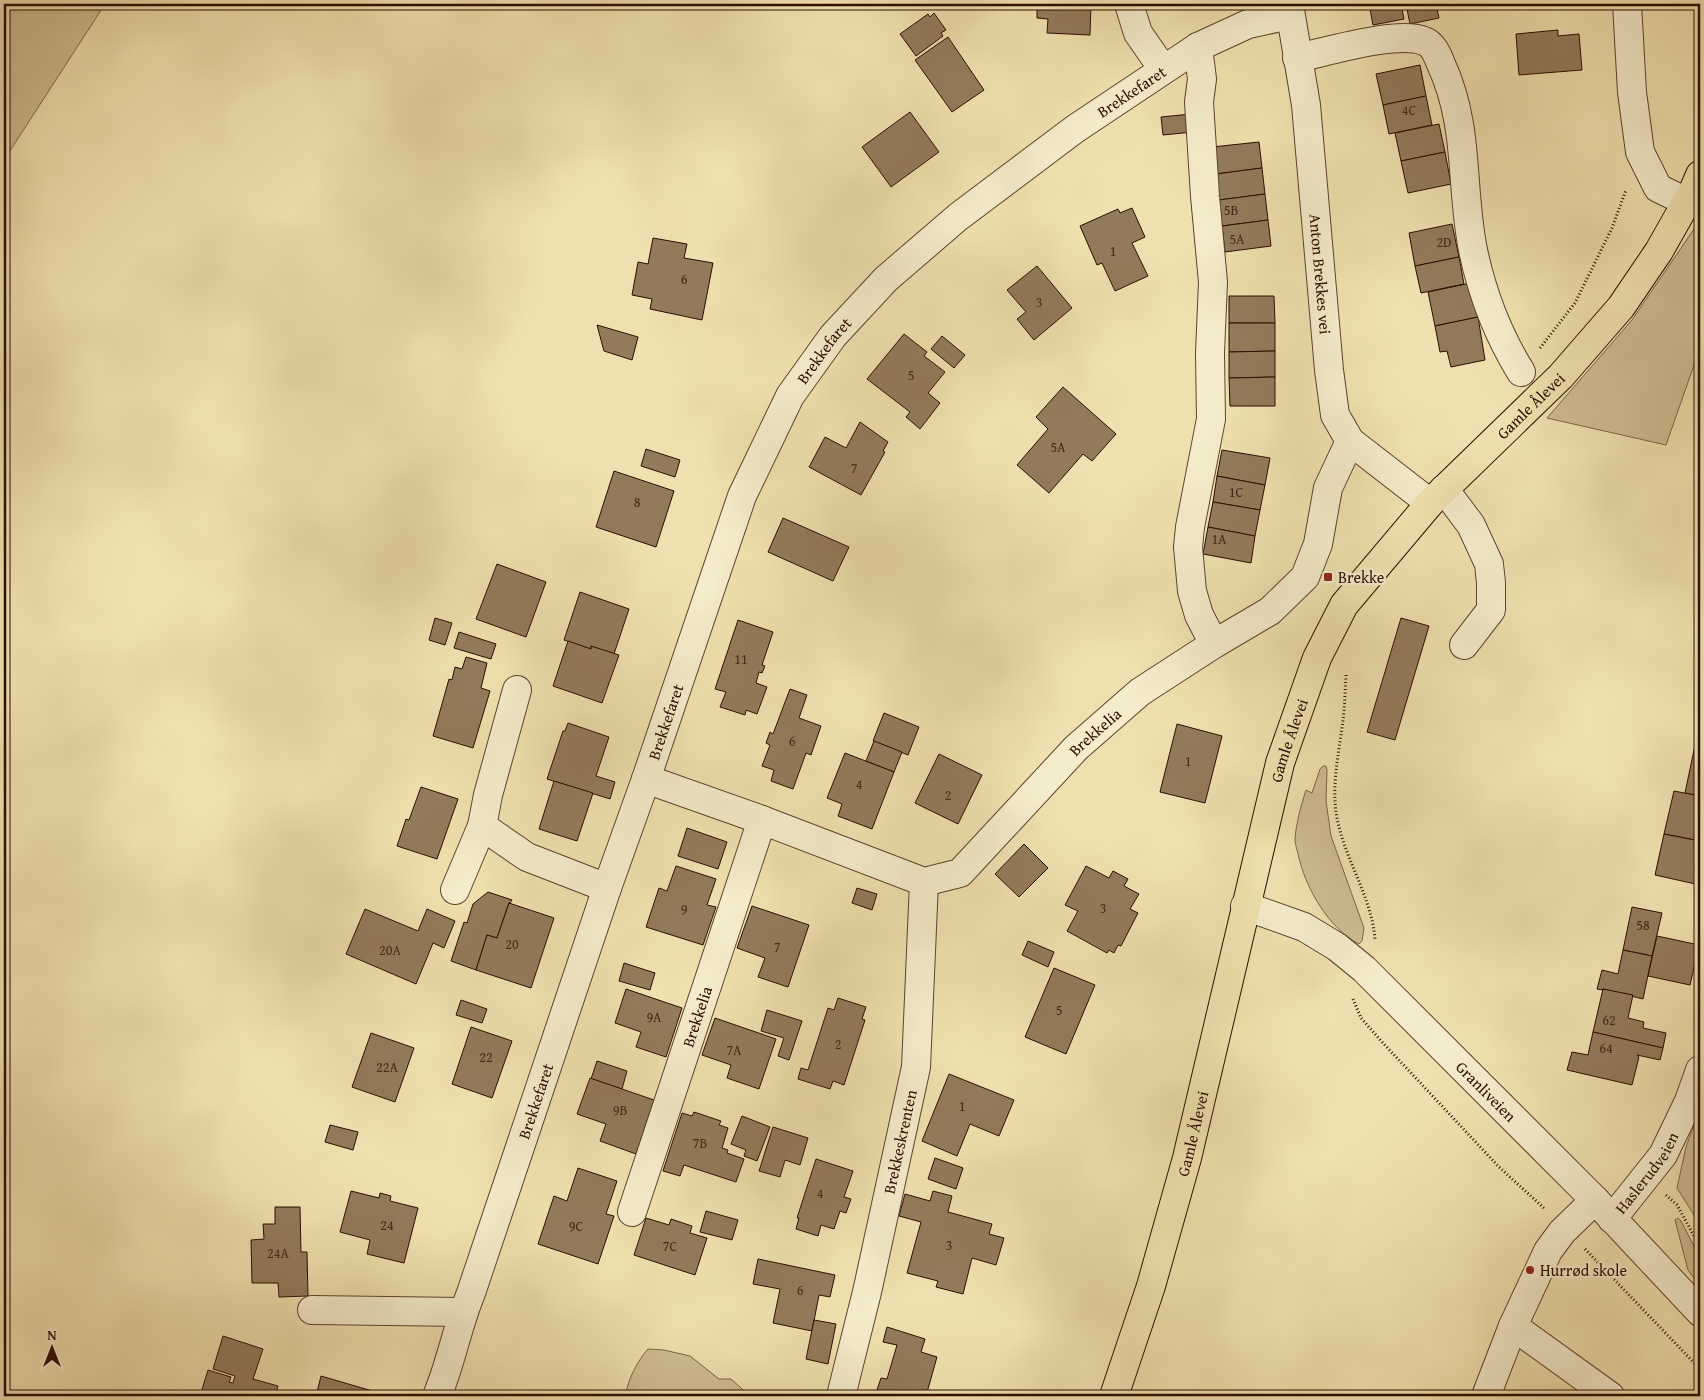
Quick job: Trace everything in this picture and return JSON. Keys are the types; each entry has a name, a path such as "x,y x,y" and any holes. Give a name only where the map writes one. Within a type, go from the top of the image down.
{"main road":[{"name":"Gamle Ålevei","path":"1114,1396 1151,1286 1187,1158 1280,764 1317,658 1344,605 1437,496 1561,376 1621,307 1659,251 1700,175"}],"street":[{"path":"1129,4 1138,33 1163,69"},
{"path":"1627,4 1632,92 1640,152 1658,188 1687,202"},
{"name":"Brekkefaret","path":"437,1396 607,888 646,780 742,496 790,396 834,336 886,279 958,217 1075,129 1198,47 1248,24 1290,10"},
{"name":"Anton Brekkes vei","path":"1290,10 1306,105 1329,370 1335,416 1350,441 1437,496 1470,525 1488,564 1491,583 1490,610 1464,645"},
{"path":"1297,58 1386,38 1408,38 1425,41 1436,52 1455,99 1463,143 1467,206 1477,268 1498,331 1521,372"},
{"path":"1198,47 1202,79 1199,102 1213,282 1210,353 1211,419 1190,527 1188,547 1192,592 1199,614 1214,644"},
{"name":"Brekkelia","path":"924,882 960,873 1076,748 1140,692 1270,610 1305,577 1318,544 1328,488 1350,441"},
{"path":"455,890 482,826 488,795 517,690"},
{"path":"646,780 762,820 924,882"},
{"name":"Brekkelia","path":"632,1212 762,820"},
{"path":"482,826 527,857 607,888"},
{"name":"Brekkeskrenten","path":"841,1396 867,1292 916,1067 924,882"},
{"name":"Granliveien","path":"1245,906 1304,927 1337,947 1364,969 1603,1210 1700,1312"},
{"name":"Haslerudveien","path":"1486,1396 1513,1326 1548,1251 1566,1229 1603,1210 1646,1177 1664,1154 1690,1101 1700,1070"},
{"path":"312,1310 464,1312"},
{"path":"1513,1326 1610,1396"}],"path":[{"path":"1521,372 1575,303 1612,228 1640,152"},
{"path":"1346,675 1343,719 1335,774 1335,802 1338,823 1371,912 1375,941"},
{"path":"1352,997 1360,1018 1383,1043 1499,1166 1566,1229 1700,1369"},
{"path":"1646,1177 1677,1205 1700,1247"}],"shaded area":[{"path":"4,4 105,4 4,160"},
{"path":"1700,217 1700,348 1666,445 1547,418 1632,320 1696,226"},
{"path":"1326,766 1327,770 1326,801 1331,836 1364,928 1362,941 1359,944 1337,928 1312,893 1301,867 1296,845 1296,827 1306,790 1312,793 1320,769"},
{"path":"1700,1108 1700,1230 1694,1215 1677,1188 1686,1147"},
{"path":"1678,1218 1700,1258 1700,1286 1688,1270 1675,1220"},
{"path":"648,1349 664,1350 690,1356 719,1379 731,1379 750,1396 625,1396 634,1371"}],"building":[{"path":"1037,4 1091,4 1090,35 1047,33 1048,19 1037,18"},
{"path":"1369,4 1401,4 1404,19 1373,25"},
{"path":"1406,4 1436,4 1439,18 1410,24"},
{"path":"934,13 946,30 941,33 943,36 916,56 900,34 928,14 930,17"},
{"path":"1558,30 1558,36 1579,34 1582,70 1519,75 1516,34"},
{"path":"948,37 984,90 952,112 915,60"},
{"path":"1420,65 1426,96 1383,105 1376,74"},
{"path":"1426,96 1432,125 1389,134 1383,105"},
{"path":"910,112 939,152 891,187 862,147"},
{"path":"1191,114 1193,132 1163,135 1161,117"},
{"path":"1439,124 1445,152 1401,161 1395,133"},
{"path":"1259,142 1262,168 1216,174 1212,147"},
{"path":"1445,152 1451,184 1408,193 1401,161"},
{"path":"1262,168 1265,194 1219,200 1216,174"},
{"path":"1265,194 1268,220 1222,226 1219,200"},
{"path":"1132,208 1145,237 1132,243 1148,276 1115,291 1102,263 1097,265 1080,226 1118,209 1120,213"},
{"path":"1268,220 1271,246 1225,252 1222,226"},
{"path":"1452,224 1459,257 1415,266 1409,233"},
{"path":"653,238 687,244 684,258 713,263 702,320 650,309 652,299 632,295 638,262 648,264"},
{"path":"1459,257 1464,284 1421,293 1415,266"},
{"path":"1037,266 1072,308 1034,340 1017,319 1026,312 1007,290"},
{"path":"1471,283 1478,317 1435,326 1428,292"},
{"path":"1229,296 1274,296 1275,323 1229,323"},
{"path":"1478,317 1485,360 1451,367 1447,351 1440,352 1435,326"},
{"path":"1229,323 1275,323 1275,351 1229,352"},
{"path":"597,325 638,337 632,360 604,351"},
{"path":"904,334 927,352 924,356 945,372 928,393 940,403 920,429 906,417 910,412 867,379"},
{"path":"942,336 965,355 954,368 931,349"},
{"path":"1275,351 1275,377 1229,378 1229,352"},
{"path":"1275,377 1275,406 1230,406 1229,378"},
{"path":"1063,387 1116,434 1092,461 1083,454 1049,493 1017,465 1048,429 1036,417"},
{"path":"860,422 888,442 883,451 885,452 861,495 809,467 825,437 846,448"},
{"path":"646,449 680,460 675,477 641,466"},
{"path":"1222,450 1270,458 1265,485 1217,476"},
{"path":"614,471 674,491 656,547 596,527"},
{"path":"1217,476 1265,485 1260,510 1213,502"},
{"path":"1213,502 1260,510 1255,536 1208,527"},
{"path":"783,518 849,547 833,581 768,552"},
{"path":"1208,527 1255,536 1251,563 1203,554"},
{"path":"497,564 546,582 526,637 476,619"},
{"path":"580,592 629,609 614,654 591,646 591,649 564,640"},
{"path":"435,618 452,623 445,645 429,640"},
{"path":"1401,618 1429,626 1395,740 1367,732"},
{"path":"738,620 773,632 762,665 765,666 762,673 759,672 756,683 767,687 757,714 746,710 745,715 720,707 726,692 715,689"},
{"path":"459,632 496,644 491,659 454,648"},
{"path":"568,641 591,649 591,646 619,655 602,703 553,686"},
{"path":"466,657 487,663 481,688 490,691 473,748 433,736 449,679 452,680 455,667 462,669"},
{"path":"790,689 807,695 799,718 821,726 811,755 806,753 793,789 771,781 774,770 762,766 770,745 766,743 770,732 773,734"},
{"path":"884,713 919,727 908,755 873,741"},
{"path":"1700,720 1700,751 1694,750"},
{"path":"568,723 609,737 596,776 615,782 610,799 547,779 563,731 565,731"},
{"path":"1177,724 1222,736 1205,803 1160,792"},
{"path":"874,741 902,752 894,772 866,761"},
{"path":"1694,750 1700,751 1700,796 1685,793"},
{"path":"845,753 894,772 872,829 838,816 842,804 827,798"},
{"path":"939,754 982,775 958,824 915,803"},
{"path":"554,781 593,793 577,841 539,829"},
{"path":"421,787 458,799 437,859 397,846 406,819 409,820"},
{"path":"1674,791 1700,796 1700,841 1664,834"},
{"path":"687,828 727,842 718,869 678,856"},
{"path":"1664,834 1700,841 1700,885 1655,875"},
{"path":"1024,844 1048,868 1019,897 995,874"},
{"path":"676,866 716,879 707,905 716,907 703,945 646,927 659,888 667,891"},
{"path":"1086,866 1109,878 1113,871 1128,879 1124,886 1139,894 1130,909 1138,913 1121,946 1118,945 1114,953 1109,950 1107,953 1067,931 1078,911 1065,905"},
{"path":"857,888 877,894 872,910 852,903"},
{"path":"488,892 512,900 509,903 497,938 487,935 476,970 451,961 464,922 467,923 473,904"},
{"path":"509,903 554,918 531,988 476,970 487,935 497,938"},
{"path":"752,906 809,925 788,987 758,977 765,958 737,948"},
{"path":"1632,907 1662,913 1652,956 1623,950"},
{"path":"365,909 418,931 427,909 455,921 444,948 433,943 416,984 346,954"},
{"path":"1657,936 1699,945 1690,985 1648,976"},
{"path":"1028,941 1054,952 1048,967 1022,955"},
{"path":"1623,950 1652,956 1643,999 1597,989 1602,970 1618,974"},
{"path":"624,963 655,973 650,990 619,981"},
{"path":"1054,968 1095,985 1066,1054 1025,1037"},
{"path":"626,989 682,1008 666,1057 636,1047 641,1032 615,1023"},
{"path":"1603,989 1633,995 1628,1018 1644,1022 1643,1028 1666,1033 1663,1048 1593,1032"},
{"path":"838,998 866,1007 862,1019 865,1020 844,1085 833,1081 830,1089 798,1079 801,1068 808,1070 828,1008 834,1010"},
{"path":"461,1000 487,1009 482,1023 456,1015"},
{"path":"767,1010 802,1021 789,1060 778,1056 784,1038 761,1031"},
{"path":"715,1018 776,1039 759,1089 727,1078 731,1065 702,1055"},
{"path":"471,1027 512,1041 492,1098 452,1084"},
{"path":"1593,1032 1663,1048 1660,1060 1637,1055 1639,1057 1632,1085 1567,1070 1572,1052 1588,1055"},
{"path":"371,1033 414,1048 395,1102 352,1087"},
{"path":"597,1061 627,1071 622,1089 591,1079"},
{"path":"949,1074 1014,1100 999,1136 970,1124 957,1156 922,1141"},
{"path":"590,1078 654,1100 636,1154 600,1141 606,1124 577,1114"},
{"path":"694,1112 721,1121 719,1125 728,1128 722,1148 728,1150 727,1153 744,1159 736,1182 684,1165 680,1176 663,1171 682,1113 692,1116"},
{"path":"742,1116 770,1127 757,1161 744,1156 746,1150 731,1144"},
{"path":"330,1125 358,1132 353,1150 325,1142"},
{"path":"773,1127 808,1138 800,1165 785,1160 780,1177 759,1171"},
{"path":"935,1158 963,1168 956,1189 928,1179"},
{"path":"816,1159 853,1171 844,1197 851,1199 846,1213 840,1211 834,1229 821,1225 818,1236 796,1229 799,1218 797,1218"},
{"path":"578,1168 617,1181 606,1214 614,1216 598,1264 538,1244 554,1196 567,1201"},
{"path":"351,1191 379,1198 380,1193 391,1196 390,1201 418,1208 404,1263 367,1254 370,1240 340,1232"},
{"path":"933,1191 952,1196 948,1212 992,1224 989,1234 1004,1238 996,1265 972,1258 963,1294 936,1287 938,1281 907,1273 921,1222 899,1216 905,1194 930,1201"},
{"path":"275,1207 300,1207 301,1252 307,1252 308,1296 279,1297 278,1283 252,1283 251,1240 264,1239 263,1224 275,1224"},
{"path":"706,1211 738,1220 732,1240 700,1232"},
{"path":"646,1218 669,1225 671,1219 692,1226 690,1233 707,1238 695,1275 634,1255"},
{"path":"758,1259 835,1275 830,1297 819,1295 812,1331 773,1323 780,1289 753,1284"},
{"path":"814,1320 836,1324 828,1364 806,1359"},
{"path":"887,1327 925,1339 921,1352 937,1357 926,1396 882,1396 883,1392 877,1390 881,1378 887,1379 897,1345 883,1342"},
{"path":"223,1336 263,1349 253,1379 278,1386 275,1396 200,1396 208,1370 231,1377 229,1382 233,1383 235,1376 213,1369"},
{"path":"321,1376 376,1392 375,1396 316,1396"}],"place":[{"name":"Brekke","path":"1328,577"},
{"name":"Hurrød skole","path":"1530,1270"}]}
